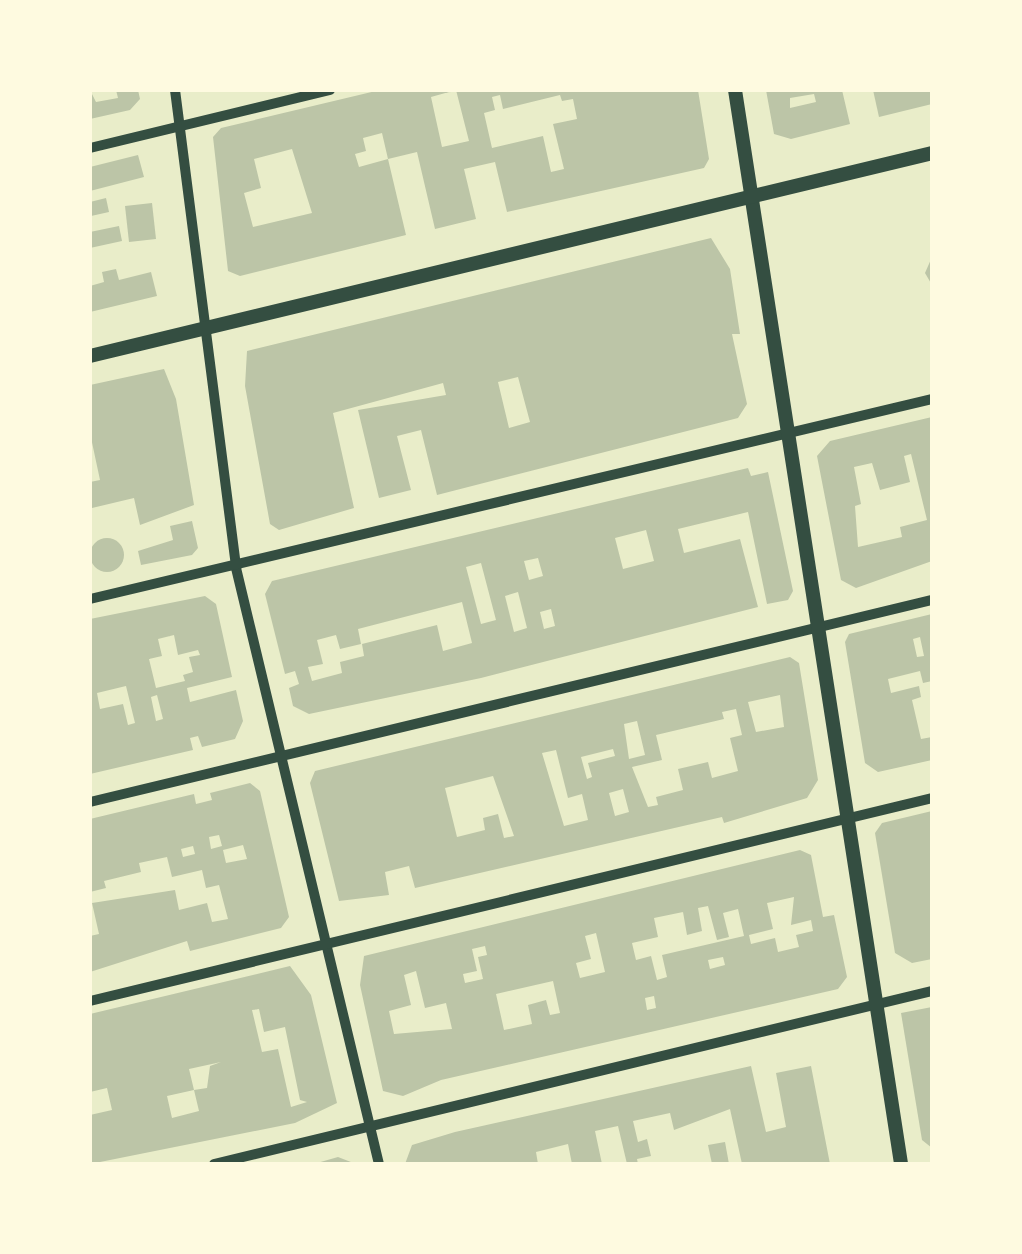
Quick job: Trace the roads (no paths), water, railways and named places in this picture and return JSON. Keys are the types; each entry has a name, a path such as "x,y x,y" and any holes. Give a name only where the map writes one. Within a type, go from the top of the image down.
{"main road":[{"path":"735,90 901,1164"},
{"path":"90,356 932,153"}],"street":[{"path":"175,90 236,568 379,1164"},
{"path":"90,148 330,90"},
{"path":"90,599 236,568 932,399"},
{"path":"90,802 932,600"},
{"path":"90,1002 932,798"},
{"path":"214,1164 932,991"}]}
